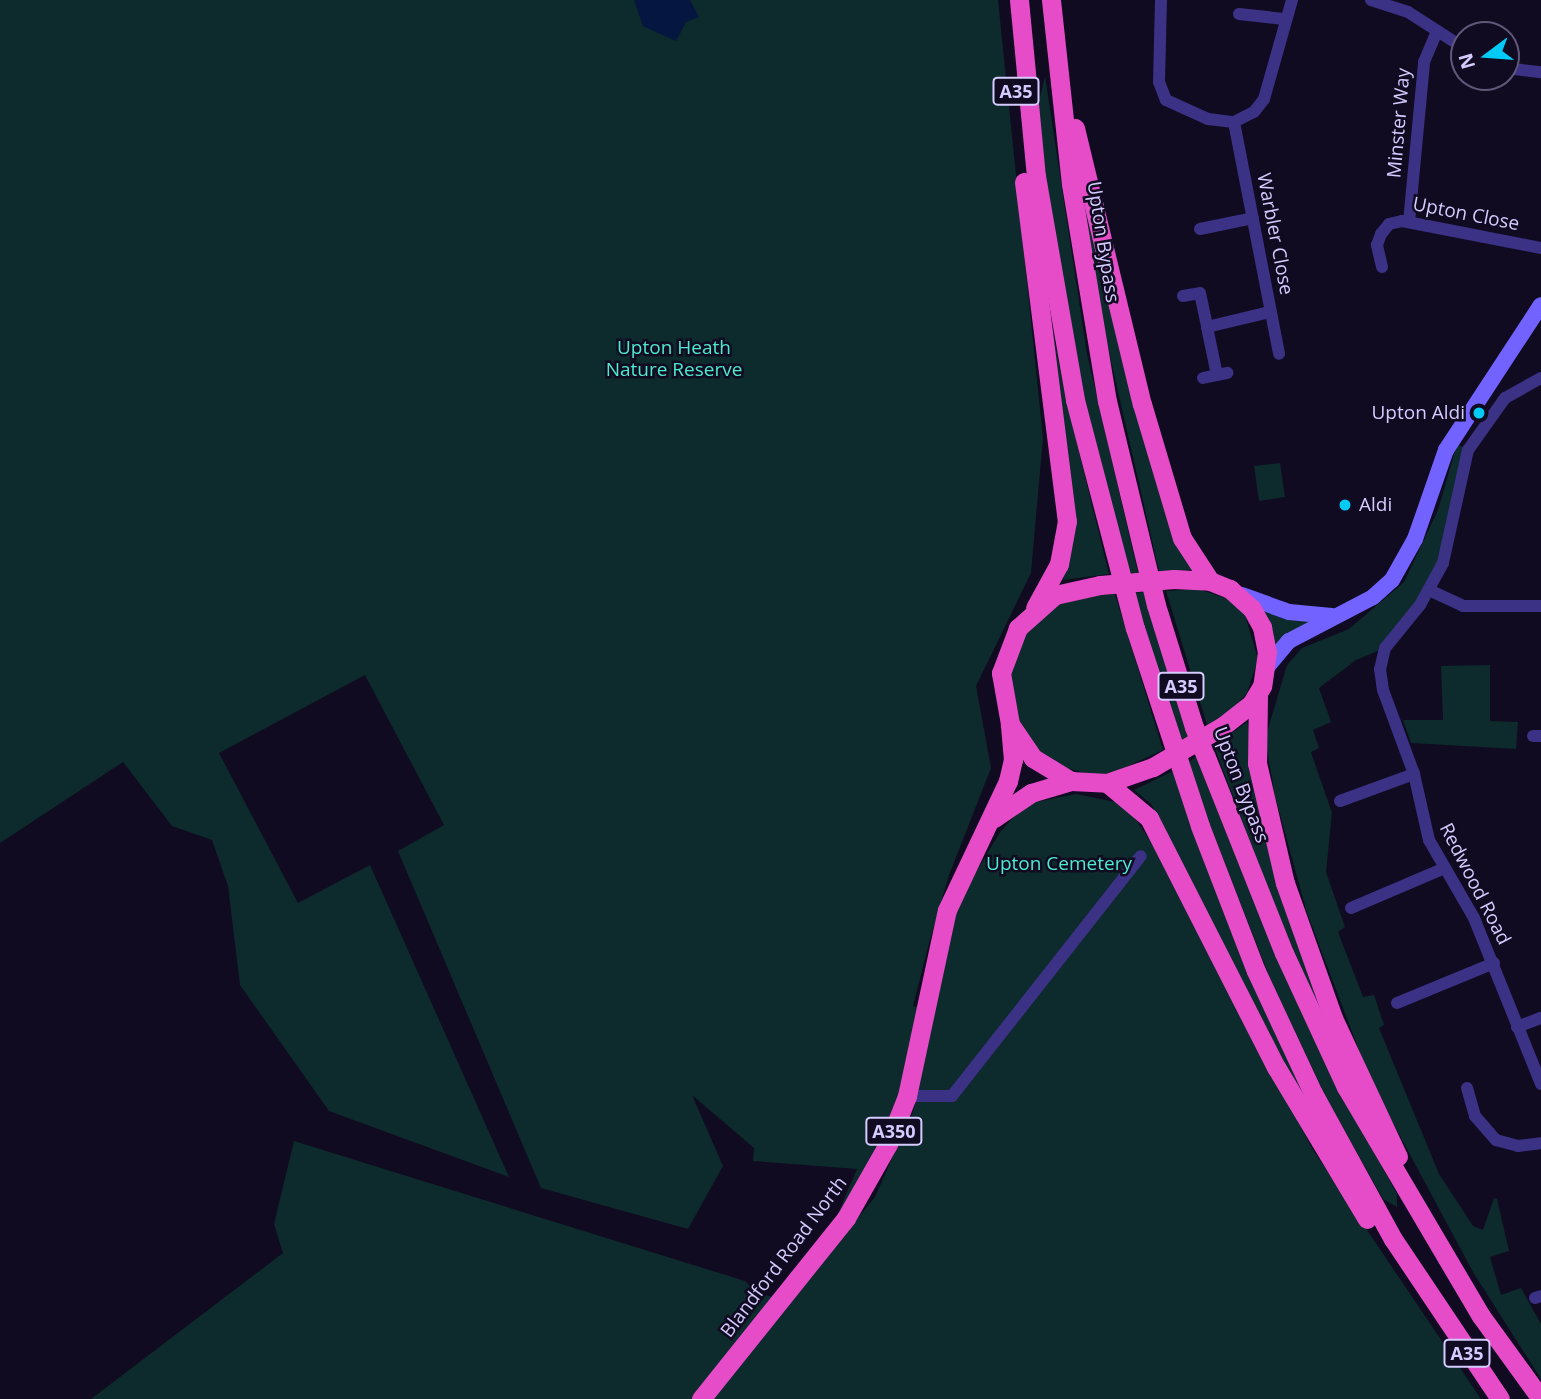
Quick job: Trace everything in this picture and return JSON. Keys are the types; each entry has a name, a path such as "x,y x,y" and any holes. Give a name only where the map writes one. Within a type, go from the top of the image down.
{"highway":[{"name":"A35","path":"1017,0 1024,181 1067,521 1059,564 1035,608"},
{"name":"A35","path":"1017,0 1036,176 1060,328 1090,463 1153,686 1224,892 1286,1039 1367,1194 1434,1306"},
{"name":"A35","path":"1051,0 1073,117 1124,345 1182,538 1209,580"},
{"name":"Upton Bypass","path":"1051,0 1071,184 1105,388 1156,604 1194,727 1318,1030 1387,1162 1481,1316 1541,1399"},
{"path":"1174,579 1209,580 1237,593 1262,627 1267,667 1258,695 1223,726 1153,768 1107,783 1071,781 1033,758 1010,724 1002,688 1003,660 1013,636 1035,608 1063,591 1100,584 1174,579"},
{"name":"A35","path":"1258,695 1255,740 1261,790 1313,968 1373,1106 1481,1316"},
{"name":"Blandford Road North","path":"701,1399 846,1218 877,1167 907,1096 939,937 963,874 994,818 1013,760 1010,724"},
{"name":"Blandford Road North","path":"994,818 1019,799 1071,781"},
{"name":"A35","path":"1107,783 1149,818 1305,1118 1366,1218 1434,1306 1500,1399"}],"main road":[{"path":"1267,667 1289,641 1333,615 1373,597 1399,570 1446,450 1541,305"},
{"path":"1237,593 1289,612 1333,615"}],"street":[{"path":"1161,0 1159,82 1166,100 1198,116 1234,122 1254,112 1264,99 1284,19 1293,0"},
{"path":"1371,0 1408,12 1450,40"},
{"path":"1239,14 1284,19"},
{"name":"Minster Way","path":"1409,222 1424,62 1437,32"},
{"path":"1520,70 1541,72"},
{"name":"Warbler Close","path":"1234,122 1279,354"},
{"path":"1200,229 1253,218"},
{"name":"Upton Close","path":"1382,267 1377,245 1389,224 1409,222 1541,248"},
{"path":"1183,296 1200,293 1207,327 1222,374 1203,378"},
{"path":"1207,327 1270,312"},
{"name":"Redwood Road","path":"1541,378 1510,393 1468,450 1455,524 1429,590 1385,648 1380,669 1383,690 1414,774 1423,824 1494,963 1541,1084"},
{"path":"1429,590 1463,606 1541,606"},
{"path":"1340,801 1414,774"},
{"path":"907,1096 952,1096 1141,856"},
{"path":"1351,908 1445,868"},
{"path":"1397,1003 1494,963"},
{"path":"1517,1027 1541,1018"},
{"path":"1467,1088 1475,1116 1496,1140 1518,1146 1541,1143"}],"green space":[{"name":"Upton Heath Nature Reserve","path":"0,0 998,0 1043,438 1031,573 976,686 991,768 949,875 929,943 913,1006 922,1008 904,1092 859,1190 839,1211 857,1169 753,1161 754,1148 692,1095 723,1166 688,1229 541,1188 398,851 444,825 365,675 219,753 298,903 370,865 509,1177 329,1111 240,985 228,886 212,840 172,826 123,762 0,843"},
{"path":"1045,76 1087,354 1138,573 1126,573 1086,416 1055,255 1038,106"},
{"path":"1078,193 1083,193 1195,570 1159,571 1103,326"},
{"path":"1048,305 1065,395 1109,574 1063,580 1073,541"},
{"path":"1457,444 1468,450 1443,563 1385,648 1356,660 1319,688 1331,722 1313,730 1319,748 1311,752 1332,813 1326,872 1345,927 1338,932 1363,997 1374,995 1384,1025 1379,1028 1439,1174 1473,1226 1483,1230 1494,1198 1497,1199 1509,1251 1490,1257 1501,1295 1521,1288 1541,1324 1541,1379 1473,1272 1371,1082 1307,913 1275,796 1265,739 1287,665 1302,648 1349,629 1404,582 1438,510"},
{"path":"1280,463 1285,497 1259,501 1254,466"},
{"path":"1198,589 1231,600 1245,615 1258,659 1247,693 1232,710 1207,725 1166,591"},
{"path":"1145,592 1191,735 1178,741 1132,593"},
{"path":"1115,594 1163,750 1111,774 1089,774 1066,768 1043,754 1022,731 1008,681 1023,633 1054,605 1078,597"},
{"path":"1266,609 1314,619 1275,648 1263,613"},
{"path":"1490,665 1490,721 1518,722 1516,749 1411,743 1403,720 1443,720 1441,666"},
{"path":"1247,722 1320,1011 1270,895 1214,746"},
{"path":"1197,756 1345,1099 1397,1194 1397,1207 1383,1199 1325,1095 1270,978 1186,764"},
{"path":"1173,771 1324,1139 1151,804 1134,790"},
{"name":"Upton Cemetery","path":"1076,794 1125,804 1158,852 1313,1150 1481,1399 91,1399 283,1253 274,1224 294,1141 745,1281 757,1293 790,1301 875,1197 914,1109 953,917 970,882 1000,832 1026,804"}],"water":[{"path":"634,0 690,0 699,17 686,22 676,41 643,26"}],"place":[{"name":"Upton Aldi","path":"1479,413"},
{"name":"Aldi","path":"1345,505"}]}
